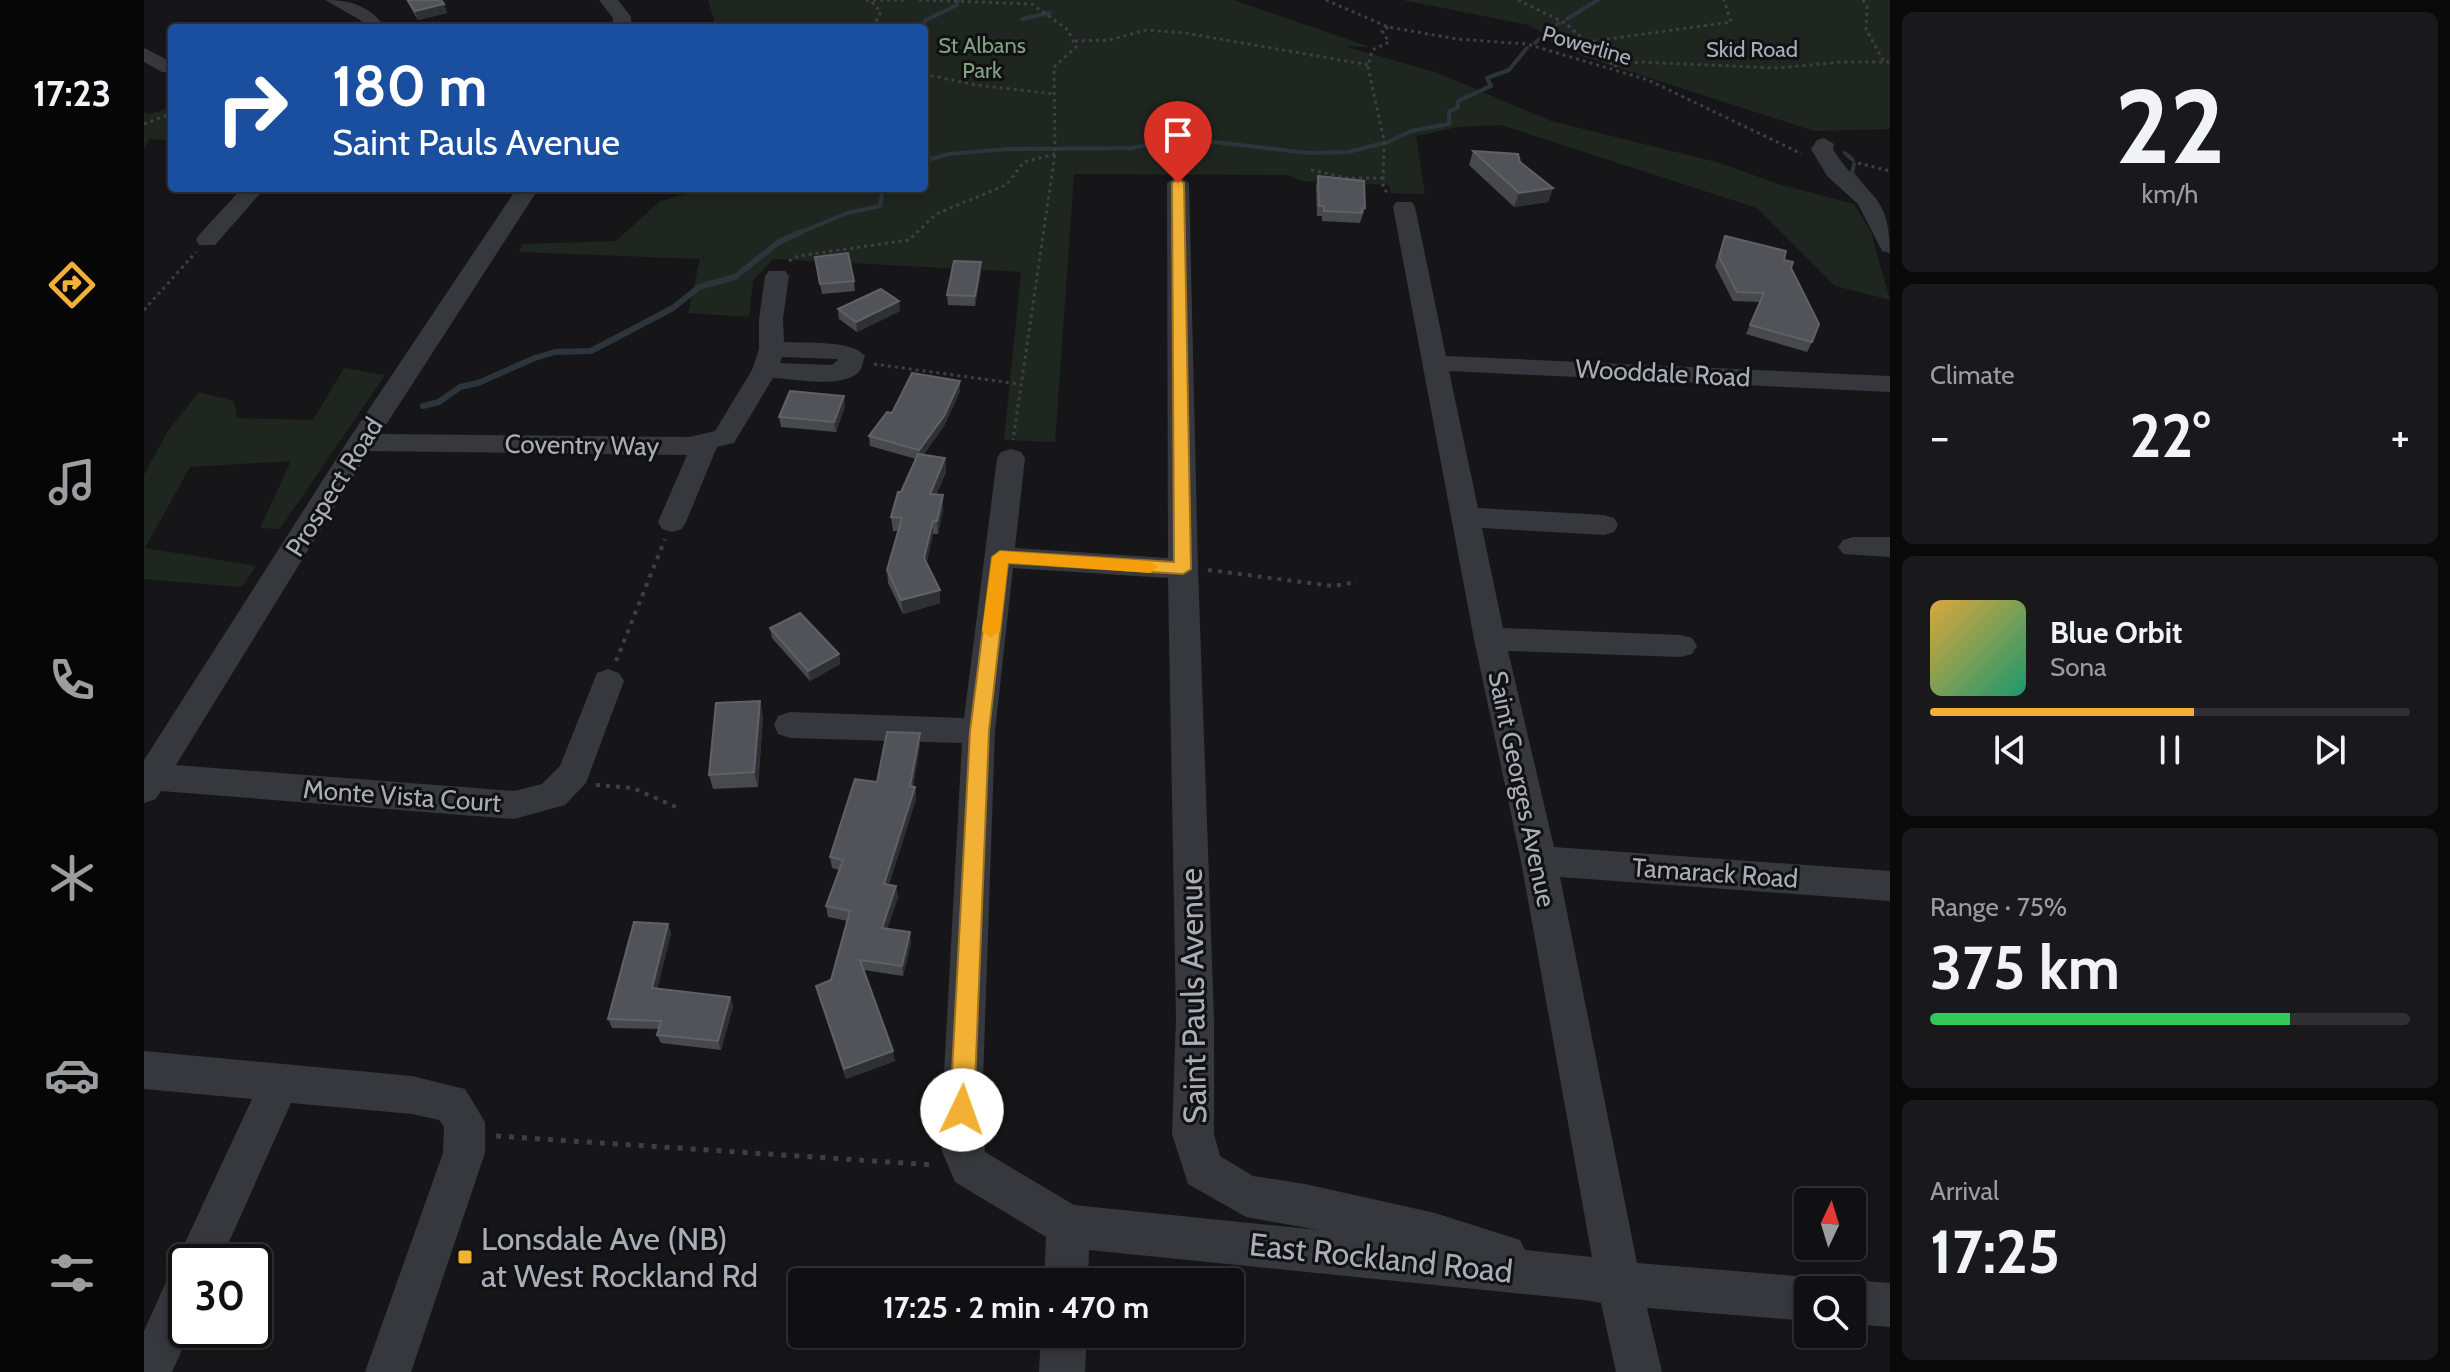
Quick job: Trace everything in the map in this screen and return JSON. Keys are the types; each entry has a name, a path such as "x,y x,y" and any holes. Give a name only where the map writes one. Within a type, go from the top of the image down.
{"street":[{"path":"334,0 366,16 373,24"},
{"path":"608,0 622,17 622,24"},
{"path":"144,54 168,67"},
{"path":"1825,152 1835,171 1868,201 1890,246"},
{"name":"Saint Pauls Avenue","path":"1178,183 1183,569 1195,1019 1193,1134 1203,1169 1246,1196 1305,1205 1435,1235 1601,1281"},
{"path":"207,240 250,192"},
{"name":"Prospect Road","path":"148,783 361,442 469,283 526,192"},
{"name":"Saint Georges Avenue","path":"1404,207 1490,639 1539,861 1601,1281 1639,1372"},
{"path":"672,522 706,442 724,437 739,417 769,360 777,276"},
{"name":"Wooddale Road","path":"1436,363 1890,384"},
{"name":"Coventry Way","path":"361,442 689,446 706,442"},
{"path":"952,1166 962,1149 979,731 1011,458"},
{"path":"1465,517 1604,525"},
{"path":"1853,547 1890,547"},
{"path":"1000,557 1183,569"},
{"path":"1490,639 1681,646"},
{"path":"562,786 574,773 608,681"},
{"path":"790,725 979,731"},
{"name":"Monte Vista Court","path":"148,783 514,805 553,795 562,786"},
{"name":"Tamarack Road","path":"1539,861 1890,886"},
{"path":"144,1070 438,1100 451,1103 483,1130 464,1153 388,1372"},
{"path":"206,1244 280,1083"},
{"name":"East Rockland Road","path":"952,1166 1068,1226 1794,1298"},
{"path":"1066,1268 1068,1226"},
{"path":"1866,1303 1890,1305"},
{"path":"149,1372 168,1329"},
{"path":"1062,1372 1063,1348"}],"path":[{"path":"866,0 907,0"},
{"path":"919,0 1032,4 1068,30 1075,41 1076,47 1054,67 1057,141 1019,384 1011,458"},
{"name":"Powerline","path":"1326,0 1388,27 1457,39 1527,44 1648,80 1786,149 1825,152"},
{"path":"1518,0 1565,23 1618,71"},
{"path":"1525,3 1536,0"},
{"path":"1586,42 1731,22 1724,0"},
{"path":"1863,0 1867,7 1866,29 1884,62"},
{"path":"872,2 881,12 874,24"},
{"path":"1388,27 1382,31 1389,42 1372,50 1369,65 1384,140 1385,191 1404,207"},
{"path":"1075,41 1109,40 1146,30 1185,33 1369,65"},
{"name":"Skid Road","path":"1614,66 1639,62 1778,68 1841,62 1890,62"},
{"path":"928,75 951,81 1055,94"},
{"path":"144,124 168,115"},
{"path":"777,276 778,268 798,256 909,240 936,214 1006,185 1024,162 1055,154"},
{"path":"1311,170 1347,178 1383,178"},
{"path":"144,310 207,240"},
{"path":"872,364 1019,384"},
{"path":"608,681 672,522"},
{"path":"1230,571 1333,586 1357,582"},
{"path":"562,786 595,784 633,788 678,808"},
{"path":"483,1130 952,1166"}],"green space":[{"name":"St Albans Park","path":"708,0 1234,0 1370,47 1344,46 1438,73 1551,121 1720,163 1778,184 1854,204 1871,232 1890,300 1835,286 1757,208 1501,125 1459,127 1416,136 1425,194 1391,193 1389,185 1303,181 1288,175 1074,174 1055,442 1004,440 1021,272 773,259 753,281 749,317 688,313 700,259 519,252 523,244 616,241 660,201 694,192 928,192 928,24 715,23"},
{"path":"1402,0 1890,0 1890,129 1814,131 1582,56 1528,25"},
{"path":"168,108 168,141 149,139 144,148 144,112 150,114"},
{"path":"344,368 385,375 280,529 260,528 291,461 190,467 145,548 256,566 242,587 144,579 144,475 168,431 199,392 234,401 237,418 313,420"}],"building":[{"path":"408,0 441,0 444,4 415,11"},
{"path":"1473,151 1518,154 1520,162 1553,188 1519,193"},
{"path":"1318,176 1364,181 1365,208 1362,208 1362,213 1324,211 1324,206 1319,206"},
{"path":"1725,236 1786,251 1784,260 1793,262 1791,268 1819,324 1812,342 1750,325 1764,293 1737,292 1719,257"},
{"path":"848,253 854,281 820,284 815,257"},
{"path":"954,261 981,262 975,296 947,295"},
{"path":"881,289 899,301 856,322 838,309"},
{"path":"912,373 960,381 944,416 919,450 869,436 887,412 892,413"},
{"path":"790,391 844,396 834,422 779,417"},
{"path":"918,454 945,458 930,494 943,495 924,558 940,590 901,600 887,570 902,518 891,517 898,492 901,492"},
{"path":"800,613 839,654 808,671 770,628"},
{"path":"760,701 754,772 709,775 716,703"},
{"path":"887,732 920,733 910,786 915,787 884,884 896,886 882,928 910,932 902,966 860,960 893,1051 844,1069 816,986 831,980 850,911 826,906 843,860 830,857 855,779 877,782"},
{"path":"634,922 668,924 652,988 730,997 718,1041 657,1035 661,1021 608,1019"}],"waterway":[{"path":"924,24 957,5 958,0"},
{"path":"1567,19 1598,0"},
{"path":"1022,19 1050,13"},
{"path":"1535,43 1559,23"},
{"path":"928,160 949,154 1009,149 1132,148 1180,138 1308,153 1348,152 1388,142 1411,131 1449,124 1449,112 1458,107 1458,101 1491,86 1487,78 1509,70 1527,48"},
{"path":"1845,153 1853,160"},
{"path":"1854,164 1852,173 1865,189"},
{"path":"797,234 847,213 880,206 882,192"},
{"path":"423,406 439,402 460,387 478,383 535,358 555,352 591,351 673,308 699,287 735,277 779,242 801,232"}],"slow traffic":[{"path":"991,631 1000,557 1150,567"}],"place":[{"name":"Lonsdale Ave (NB) at West Rockland Rd","path":"465,1257"}],"route":[{"path":"962,1110 979,731 1000,557 1183,569 1178,183"}]}
